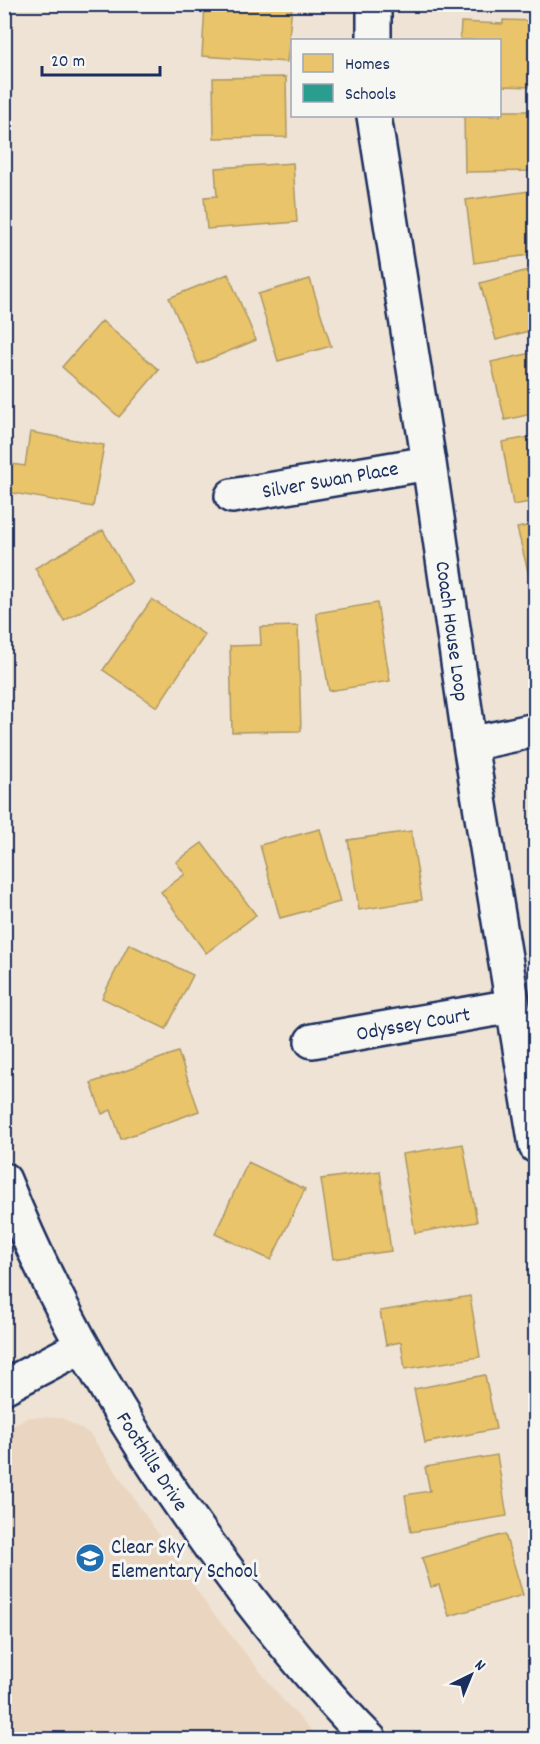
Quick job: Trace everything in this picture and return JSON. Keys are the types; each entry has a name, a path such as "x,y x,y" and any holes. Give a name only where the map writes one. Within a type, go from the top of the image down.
{"street":[{"path":"374,4 374,39"},
{"name":"Coach House Loop","path":"374,117 429,463 470,744 536,1146"},
{"name":"Silver Swan Place","path":"232,496 429,463"},
{"path":"470,744 536,730"},
{"name":"Odyssey Court","path":"312,1041 513,1006"},
{"name":"Foothills Drive","path":"4,1180 25,1233 82,1346 151,1460 216,1555 279,1637 349,1719 370,1740"},
{"path":"4,1387 82,1346"}],"shaded area":[{"name":"Clear Sky Elementary School","path":"29,1417 62,1418 90,1434 209,1608 284,1701 320,1739 5,1740 5,1430"}],"building: Homes":[{"path":"205,4 292,4 287,62 202,56"},
{"path":"503,20 536,21 536,87 501,86 501,39 460,39 461,22 503,24"},
{"path":"286,77 287,137 214,138 213,78"},
{"path":"501,111 536,111 536,171 465,172 464,117 501,117"},
{"path":"293,163 297,222 207,229 204,197 217,196 215,168"},
{"path":"536,190 536,254 474,263 466,200"},
{"path":"536,268 536,329 496,340 480,283"},
{"path":"228,274 256,340 198,364 169,298"},
{"path":"310,279 331,346 278,361 258,294"},
{"path":"102,321 159,370 119,417 62,367"},
{"path":"536,352 536,413 505,420 491,362"},
{"path":"30,432 104,445 93,507 7,492 12,464 25,466"},
{"path":"536,436 536,501 513,505 502,442"},
{"path":"536,524 536,587 532,587 517,528"},
{"path":"103,530 132,582 64,621 35,568"},
{"path":"536,598 536,635 530,599"},
{"path":"152,599 205,635 157,707 103,670"},
{"path":"377,603 390,681 329,691 316,613"},
{"path":"298,626 301,731 232,732 230,646 261,645 260,627"},
{"path":"320,829 340,902 280,918 260,845"},
{"path":"411,831 422,900 359,910 348,840"},
{"path":"202,843 256,915 206,953 161,892 185,874 176,862"},
{"path":"129,944 193,975 166,1029 102,998"},
{"path":"178,1052 199,1111 121,1139 111,1110 102,1114 91,1083"},
{"path":"463,1144 477,1222 415,1233 402,1154"},
{"path":"248,1162 305,1189 271,1260 215,1234"},
{"path":"380,1171 391,1251 333,1259 321,1179"},
{"path":"470,1296 480,1357 405,1369 401,1342 386,1345 380,1311"},
{"path":"485,1375 496,1429 425,1443 414,1389"},
{"path":"497,1455 507,1516 411,1532 405,1495 430,1491 425,1467"},
{"path":"505,1534 523,1595 449,1616 439,1585 431,1587 422,1558"}],"building: Schools":[{"path":"4,1725 19,1740 4,1740"}],"place":[{"name":"Clear Sky Elementary School","path":"90,1558"}]}
